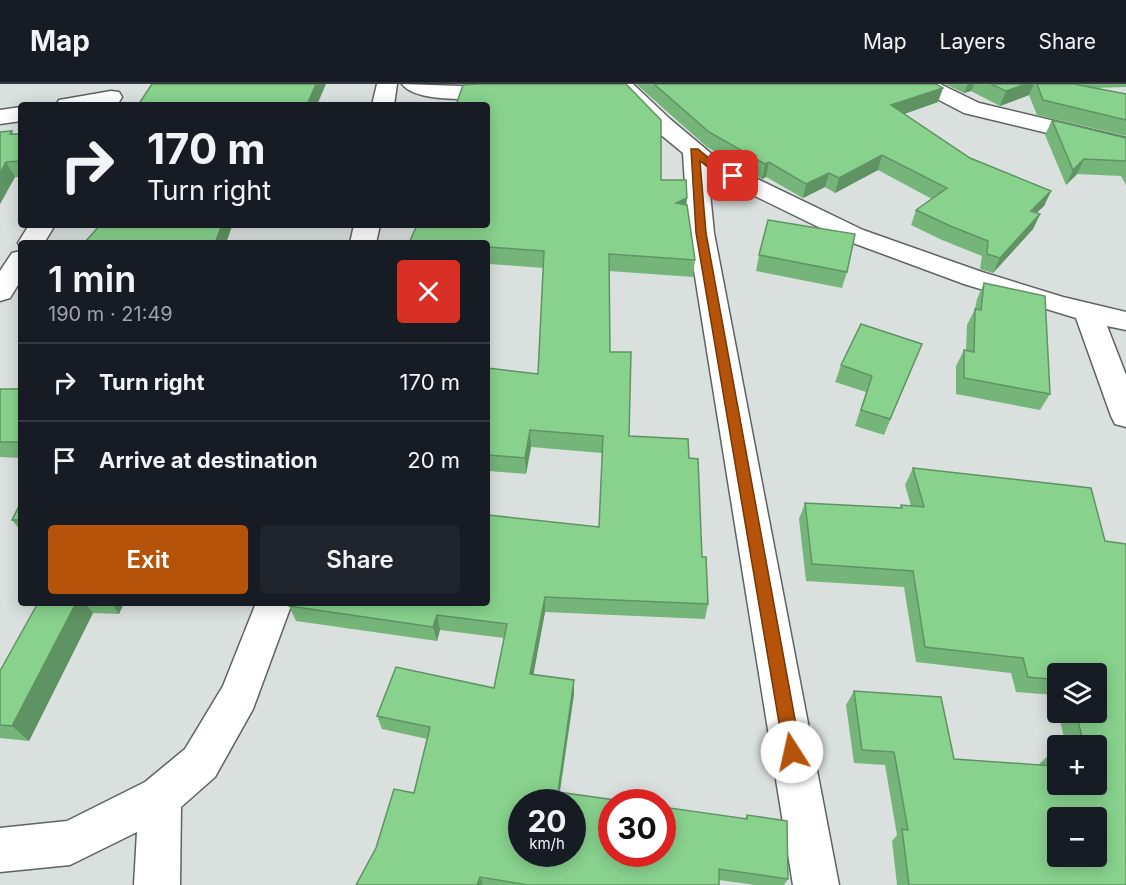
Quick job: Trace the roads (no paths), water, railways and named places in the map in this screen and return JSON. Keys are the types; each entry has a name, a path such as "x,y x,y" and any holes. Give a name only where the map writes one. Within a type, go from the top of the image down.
{"street":[{"path":"108,101 119,96 132,84"},
{"path":"384,102 387,84"},
{"path":"412,84 433,91 491,91 539,88 552,84"},
{"path":"621,84 662,124 712,166 854,235 973,278 1058,305 1126,321"},
{"path":"923,84 972,108 1126,145"},
{"path":"0,117 18,114"},
{"path":"694,151 701,233 816,885"},
{"path":"0,292 18,264"},
{"path":"1088,312 1126,416"},
{"path":"0,850 70,843 160,797 200,763 239,696 273,606"},
{"path":"157,885 160,797"}]}
